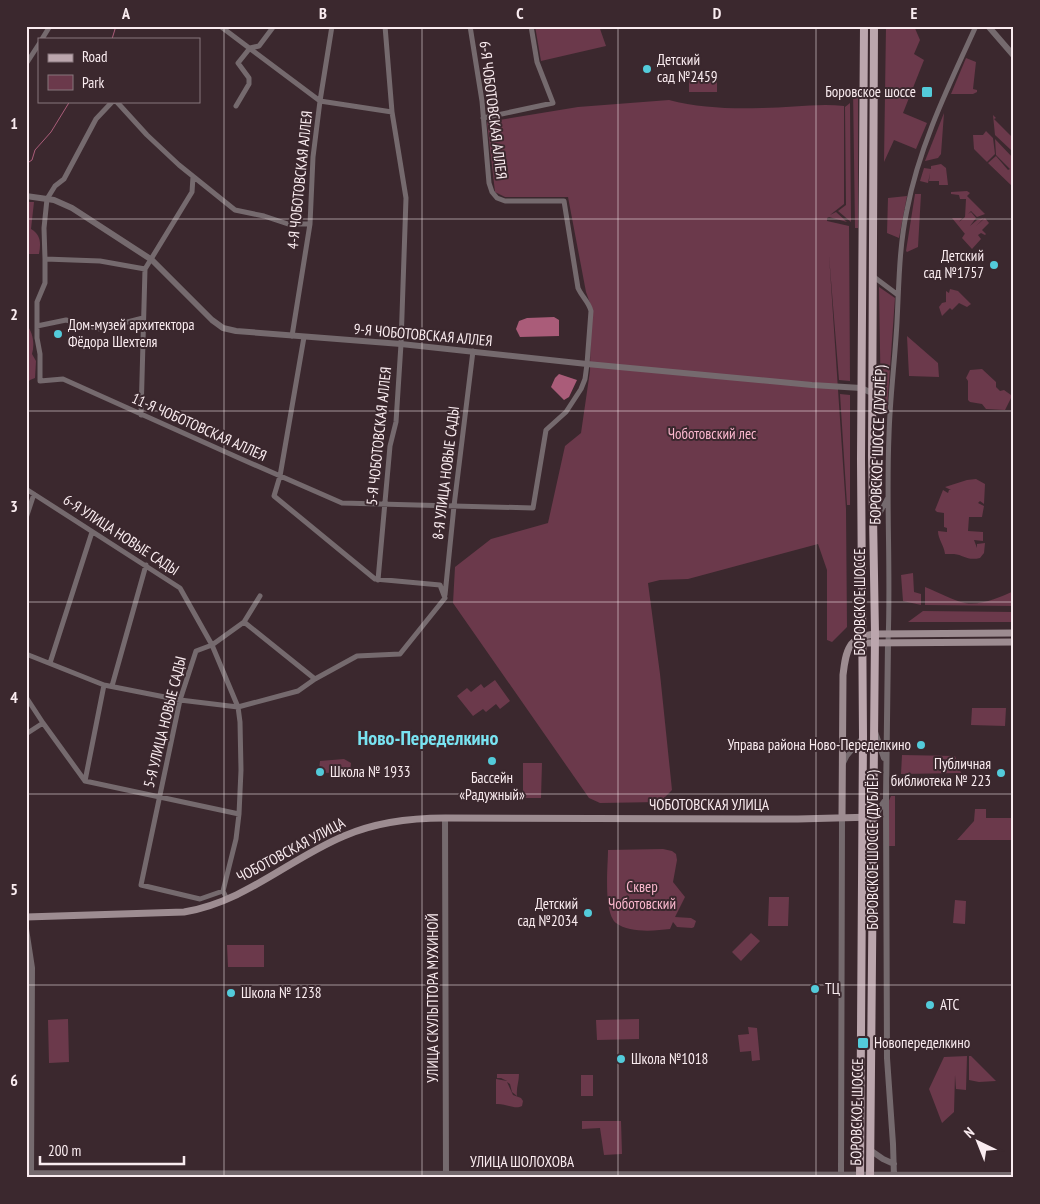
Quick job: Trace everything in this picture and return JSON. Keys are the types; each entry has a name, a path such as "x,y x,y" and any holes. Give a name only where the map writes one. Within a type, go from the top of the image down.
{"main road":[{"name":"БОРОВСКОЕ ШОССЕ","path":"860,1176 864,26"},
{"name":"БОРОВСКОЕ ШОССЕ","path":"870,1176 875,643 872,393 874,26"},
{"path":"863,639 875,634 888,633 1014,633"},
{"name":"БОРОВСКОЕ ШОССЕ (ДУБЛЁР)","path":"842,817 844,665 852,644 857,638 863,639"},
{"path":"863,639 875,643 1014,642"},
{"name":"ЧОБОТОВСКАЯ УЛИЦА","path":"26,917 184,912 204,909 265,881 314,851 344,836 369,827 394,822 445,818 798,819 874,817"}],"street":[{"path":"43,38 50,26"},
{"path":"220,26 320,101 392,112"},
{"path":"236,106 249,84 250,78 238,64 250,48 258,46 274,26"},
{"name":"4-Я ЧОБОТОВСКАЯ АЛЛЕЯ","path":"292,336 310,224 320,101 332,26"},
{"name":"5-Я ЧОБОТОВСКАЯ АЛЛЕЯ","path":"378,580 390,446 396,422 401,344 406,198 392,112 385,26"},
{"name":"6-Я ЧОБОТОВСКАЯ АЛЛЕЯ","path":"470,26 482,101 489,182 492,192 497,198 505,201 564,201 578,288 582,297 589,303 591,311 588,364"},
{"path":"483,118 553,103 537,62 531,26"},
{"name":"БОРОВСКОЕ ШОССЕ (ДУБЛЁР)","path":"894,1176 887,1058 888,436 900,259 905,217 918,166 947,91 976,26"},
{"path":"988,26 1014,56"},
{"path":"26,64 38,46"},
{"path":"47,198 55,186 64,179 96,119 113,102"},
{"path":"115,102 147,136 193,177 235,210 264,216 288,224 310,224"},
{"path":"141,415 145,269 192,192 193,177"},
{"name":"9-Я ЧОБОТОВСКАЯ АЛЛЕЯ","path":"26,196 47,198 72,208 152,260 212,320 223,328 236,331 401,344 588,364 862,388"},
{"name":"11-Я ЧОБОТОВСКАЯ АЛЛЕЯ","path":"47,198 44,228 46,259 44,283 37,302 40,381 63,379 342,503 533,508 546,430 566,412 576,397 585,379 588,364"},
{"path":"46,259 100,261 145,269"},
{"path":"874,277 898,295"},
{"path":"37,326 66,320 100,329 144,318"},
{"path":"26,654 104,685 180,700 238,707 298,691 314,679 357,656 400,654 445,598 440,585 378,580 368,574 274,496 280,476 304,337"},
{"name":"8-Я УЛИЦА НОВЫЕ САДЫ","path":"445,598 473,351"},
{"path":"862,388 872,393"},
{"name":"6-Я УЛИЦА НОВЫЕ САДЫ","path":"26,489 180,588 212,645 238,707 240,722 241,770 239,814 236,839 223,891"},
{"path":"26,518 34,494"},
{"path":"874,526 888,497"},
{"path":"50,663 92,532"},
{"path":"112,686 146,565"},
{"name":"5-Я УЛИЦА НОВЫЕ САДЫ","path":"223,891 200,899 141,885 180,700 196,651 212,645 244,622 260,596"},
{"path":"244,622 314,679"},
{"path":"85,781 104,685"},
{"path":"26,697 85,781 239,814"},
{"path":"26,734 43,723"},
{"path":"873,726 886,764"},
{"path":"842,770 847,756 863,736"},
{"path":"874,817 886,798"},
{"name":"БОРОВСКОЕ ШОССЕ (ДУБЛЁР)","path":"841,1176 842,817"},
{"name":"УЛИЦА СКУЛЬПТОРА МУХИНОЙ","path":"445,818 446,1176"},
{"path":"223,891 227,899"},
{"path":"26,929 32,968 31,1175"},
{"path":"870,1150 894,1164"},
{"name":"УЛИЦА ШОЛОХОВА","path":"31,1175 1014,1175"}],"green space":[{"path":"535,26 599,26 606,46 541,61"},
{"path":"886,26 914,26 920,40 914,54 924,60 903,113 927,123 916,149 894,140 884,162"},
{"path":"966,58 976,62 973,89 977,90 977,92 973,94 951,94"},
{"path":"689,79 717,79 717,92 689,92"},
{"path":"853,89 858,89 858,228 855,228"},
{"name":"Чоботовский лес","path":"669,100 692,105 727,108 844,106 844,204 830,215 836,212 847,222 829,217 827,221 849,226 850,381 839,380 829,255 846,509 847,627 832,642 827,640 827,570 818,544 688,579 660,580 648,583 672,790 660,802 600,803 589,798 453,603 455,567 491,539 548,523 565,446 581,433 590,371 591,306 586,292 568,197 505,197 495,192 487,122 578,107"},
{"path":"850,103 851,222 838,211 846,205 845,107"},
{"path":"944,113 941,154 938,158 925,161"},
{"path":"993,115 996,118 994,119 1014,139 1014,146 1011,150 995,135"},
{"path":"986,131 993,138 995,154 987,162 974,149 973,135 983,135"},
{"path":"995,139 1014,159 1014,188 988,163 996,156 1008,170 1010,169 996,155"},
{"path":"941,164 946,168 948,185 939,185 939,181 929,181 930,173 928,183 920,181 924,168 931,169 931,166"},
{"path":"967,191 970,193 967,196 985,214 977,217 971,211 968,214 971,212 976,218 970,226 977,220 984,218 976,226 985,218 989,223 982,230 986,234 981,233 978,235 981,239 972,249 962,238 965,234 952,218 962,218 959,222 965,217 966,199 960,199 959,195 951,194 951,192"},
{"path":"915,194 921,194 918,247 907,252 906,251"},
{"path":"907,196 899,238 887,233 888,198"},
{"path":"26,202 34,202 31,229 37,234 39,240 39,254 26,254"},
{"path":"879,287 895,298 887,410 881,410"},
{"path":"950,289 958,291 971,304 967,307 959,303 942,316 939,307 942,303 946,302 946,291 949,293"},
{"path":"26,324 32,334 32,354 36,361 35,378 26,384"},
{"path":"907,336 938,363 939,377 909,376"},
{"path":"982,369 996,382 996,387 1000,391 1004,390 1011,395 1005,410 986,409 982,404 968,400 968,381 966,378 970,370"},
{"path":"840,394 850,395 850,505 847,505"},
{"path":"976,479 985,484 984,504 980,501 978,503 984,506 982,517 969,517 968,531 983,532 983,541 974,540 977,548 977,544 985,543 984,553 980,558 972,559 954,554 945,554 938,531 947,532 947,528 944,527 944,513 935,510 943,490 948,493 951,490 945,487 967,480"},
{"path":"913,573 914,592 921,594 921,605 903,601 901,575"},
{"path":"925,587 955,600 971,604 990,600 1014,591 1014,606 925,605"},
{"path":"923,611 1014,612 1014,622 908,622"},
{"path":"495,680 510,701 500,709 496,704 486,712 483,709 473,716 457,696 467,688 471,692 481,684 484,688"},
{"path":"972,708 1006,708 1005,726 971,725"},
{"path":"902,755 955,756 961,773 901,774"},
{"path":"344,759 351,763 350,771 348,772 323,773 319,770 320,761"},
{"path":"523,763 542,763 541,798 523,798"},
{"path":"891,796 895,796 895,846 888,846 887,805"},
{"path":"975,809 986,809 986,818 1014,818 1014,840 957,840 974,821"},
{"name":"Сквер Чоботовский","path":"663,849 676,854 677,860 673,882 685,897 675,917 691,918 696,921 694,927 677,927 673,922 670,929 657,930 635,930 621,926 616,923 609,909 607,888 608,850"},
{"path":"769,897 789,897 788,926 768,926"},
{"path":"955,900 966,901 965,924 953,923"},
{"path":"751,933 760,941 741,961 732,952"},
{"path":"227,945 264,945 264,967 228,967"},
{"path":"68,1019 69,1062 49,1063 48,1020"},
{"path":"639,1019 639,1039 597,1040 596,1020"},
{"path":"748,1027 757,1028 760,1060 752,1061 751,1051 740,1052 738,1035 749,1034"},
{"path":"967,1056 966,1090 956,1089 955,1075 954,1112 942,1123 929,1089 944,1057"},
{"path":"969,1056 996,1081 979,1082 969,1080"},
{"path":"497,1074 519,1074 517,1096 512,1092 510,1084 507,1082 513,1095 521,1098 523,1101 522,1106 496,1104 496,1079 507,1081 497,1078"},
{"path":"581,1075 593,1075 593,1096 581,1096"},
{"path":"582,1121 621,1121 622,1154 604,1155 600,1128 582,1129"}],"shaded area":[{"path":"554,317 559,320 559,336 520,337 516,329 519,321 527,318"},
{"path":"559,374 577,380 569,397 564,400 551,387"}],"waterway":[{"path":"112,38 116,26"},
{"path":"26,164 32,160 35,150 51,132 69,102"}],"place":[{"name":"Детский сад №2459","path":"647,69"},
{"name":"Боровское шоссе","path":"927,92"},
{"name":"Детский сад №1757","path":"994,265"},
{"name":"Дом-музей архитектора Фёдора Шехтеля","path":"58,334"},
{"name":"Управа района Ново-Переделкино","path":"921,745"},
{"name":"Бассейн «Радужный»","path":"492,761"},
{"name":"Школа № 1933","path":"320,772"},
{"name":"Публичная библиотека № 223","path":"1001,773"},
{"name":"Детский сад №2034","path":"588,913"},
{"name":"ТЦ","path":"815,989"},
{"name":"Школа № 1238","path":"231,993"},
{"name":"АТС","path":"930,1005"},
{"name":"Новопеределкино","path":"863,1043"},
{"name":"Школа №1018","path":"621,1059"}],"district":[{"name":"Ново-Переделкино","path":"428,738"}]}
